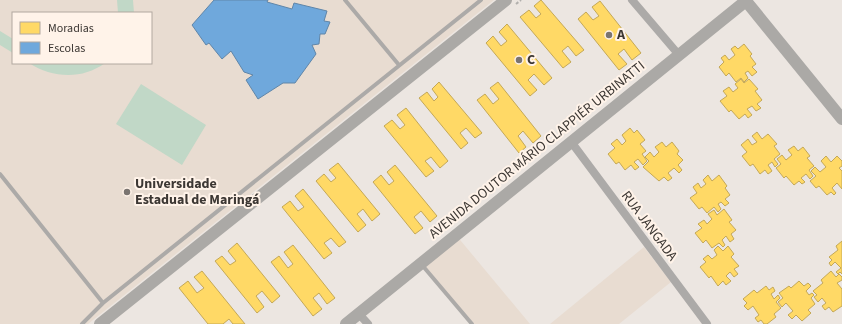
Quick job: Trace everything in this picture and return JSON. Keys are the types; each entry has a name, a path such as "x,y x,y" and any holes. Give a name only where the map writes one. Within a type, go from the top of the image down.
{"main road":[{"path":"100,324 506,0"},
{"path":"746,0 842,119"},
{"name":"AVENIDA DOUTOR MÁRIO CLAPPIÉR URBINATTI","path":"346,324 572,143 746,0"}],"street":[{"path":"632,0 678,55"},
{"name":"RUA JANGADA","path":"572,143 707,324"},
{"path":"359,314 368,324"}],"lane":[{"path":"345,0 399,65"},
{"path":"82,324 103,303 481,0"},
{"path":"0,174 103,303"},
{"path":"421,264 472,324"}],"shaded area":[{"name":"Universidade Estadual de Maringá","path":"0,0 494,0 88,324 0,324"},
{"path":"456,235 530,324 474,324 422,263"},
{"path":"644,247 671,282 619,324 550,324"}],"green space":[{"path":"117,0 133,0 134,12 118,12"},
{"path":"0,31 12,38 12,52 0,45"},
{"path":"31,64 103,64 87,72 67,75 47,72"},
{"path":"141,84 206,125 182,165 116,124"}],"building: Moradias":[{"path":"541,0 584,50 576,56 568,46 562,51 571,62 563,68 520,17 529,10 536,18 541,14 534,6"},
{"name":"A","path":"600,1 641,53 632,60 624,49 618,54 627,64 619,70 578,19 586,12 593,20 599,16 592,7"},
{"name":"C","path":"507,24 552,78 544,85 534,74 528,80 537,90 530,96 486,43 493,36 501,46 507,41 499,32"},
{"path":"744,44 752,54 750,56 756,64 752,67 757,72 752,76 748,71 745,73 748,78 744,82 741,78 736,82 729,73 726,76 719,67 724,62 721,58 725,55 729,60 735,55 731,49 735,46 738,49"},
{"path":"741,79 744,83 749,79 758,89 755,91 762,100 757,104 761,108 756,111 752,106 747,109 752,115 748,118 745,114 739,119 731,110 729,112 720,101 727,96 723,91 729,87 733,92 738,88 735,84"},
{"path":"439,82 482,133 475,138 466,128 460,133 468,143 461,149 419,98 427,92 434,101 438,97 432,89"},
{"path":"498,82 541,136 533,143 523,131 518,136 526,147 519,153 477,100 485,94 493,104 499,99 490,88"},
{"path":"406,108 448,161 440,168 431,157 425,161 434,171 426,177 384,126 392,120 400,129 405,125 397,115"},
{"path":"630,128 634,133 637,130 645,140 640,144 646,151 642,154 647,161 643,165 638,159 634,162 639,167 635,170 631,165 625,170 619,162 616,164 608,154 615,148 611,144 617,139 622,145 626,141 622,135"},
{"path":"757,132 762,139 768,134 777,144 774,146 780,154 774,159 778,164 775,167 772,162 768,165 772,171 768,174 765,170 760,174 753,164 750,166 742,156 747,152 741,145 748,139 752,145 757,142 752,136"},
{"path":"662,142 666,147 672,142 679,151 677,154 683,160 678,165 682,170 679,173 674,168 668,173 672,178 668,181 664,177 659,181 643,167 649,161 645,157 650,152 654,157 659,152 655,147"},
{"path":"794,146 798,151 803,147 810,156 807,158 814,166 809,170 813,176 810,179 806,174 801,178 805,182 802,184 799,181 794,185 786,176 784,178 776,168 781,164 777,159 782,155 786,160 792,155 788,150"},
{"path":"826,156 831,162 837,156 842,161 842,166 839,168 842,171 842,189 837,183 832,188 836,193 834,195 831,192 827,195 819,186 816,188 810,181 816,176 811,171 815,167 820,172 826,167 821,161"},
{"path":"338,163 380,214 372,221 363,209 357,214 366,225 358,232 316,181 324,174 331,182 336,178 329,170"},
{"path":"395,165 437,216 430,222 421,211 414,217 423,228 415,234 373,182 381,175 389,185 394,181 387,172"},
{"path":"708,175 712,181 719,175 727,186 725,188 730,195 725,199 729,203 725,206 721,202 718,204 721,209 718,212 714,207 707,213 702,207 699,209 690,198 697,193 693,187 698,183 701,188 706,184 703,180"},
{"path":"303,189 346,242 339,247 331,238 324,243 332,253 324,259 282,207 290,201 298,211 304,207 295,196"},
{"path":"724,209 732,220 729,222 736,230 731,234 734,239 730,242 726,236 722,240 725,245 723,247 719,243 712,248 706,240 703,243 695,233 702,228 698,224 704,220 707,224 712,219 708,214 714,210 717,215"},
{"path":"842,241 842,274 840,272 838,274 836,272 841,268 835,262 831,266 829,263 832,260 829,257 838,250 836,246"},
{"path":"237,243 280,296 272,303 262,291 256,296 264,307 257,313 215,261 222,256 230,265 236,261 228,251"},
{"path":"293,245 335,298 327,304 319,293 313,298 322,309 313,316 271,262 279,256 288,268 293,264 284,252"},
{"path":"718,246 723,251 728,246 734,254 731,257 739,266 734,269 738,274 734,277 730,272 726,276 731,281 726,285 723,281 718,286 711,276 709,278 700,267 706,262 703,259 708,255 712,259 717,255 714,250"},
{"path":"202,271 245,324 233,324 229,319 223,324 208,324 179,288 188,281 197,293 204,288 194,277"},
{"path":"831,271 836,277 839,274 842,277 842,280 837,283 842,289 842,306 833,312 829,307 825,310 822,306 826,303 822,298 818,302 814,297 817,295 813,291 823,283 821,280"},
{"path":"799,281 804,286 808,283 811,286 806,291 809,295 812,293 814,295 811,298 815,304 808,310 811,313 802,321 796,315 792,319 788,315 793,311 786,303 782,307 778,302 783,298 779,293 789,286 791,288"},
{"path":"766,286 769,290 773,287 775,291 771,294 774,299 778,295 780,298 776,302 781,308 774,314 776,317 767,324 764,324 761,320 758,322 755,318 759,315 753,306 748,310 744,306 747,303 743,299 754,290 757,293"}],"building: Escolas":[{"path":"214,0 268,0 267,2 292,9 294,3 327,11 324,21 330,22 325,34 320,34 319,44 312,45 316,54 295,83 283,83 258,99 246,80 253,75 244,72 231,51 222,59 209,43 206,45 192,25"}],"place":[{"name":"A","path":"609,35"},
{"name":"C","path":"519,60"},
{"name":"Universidade Estadual de Maringá","path":"127,192"}]}
